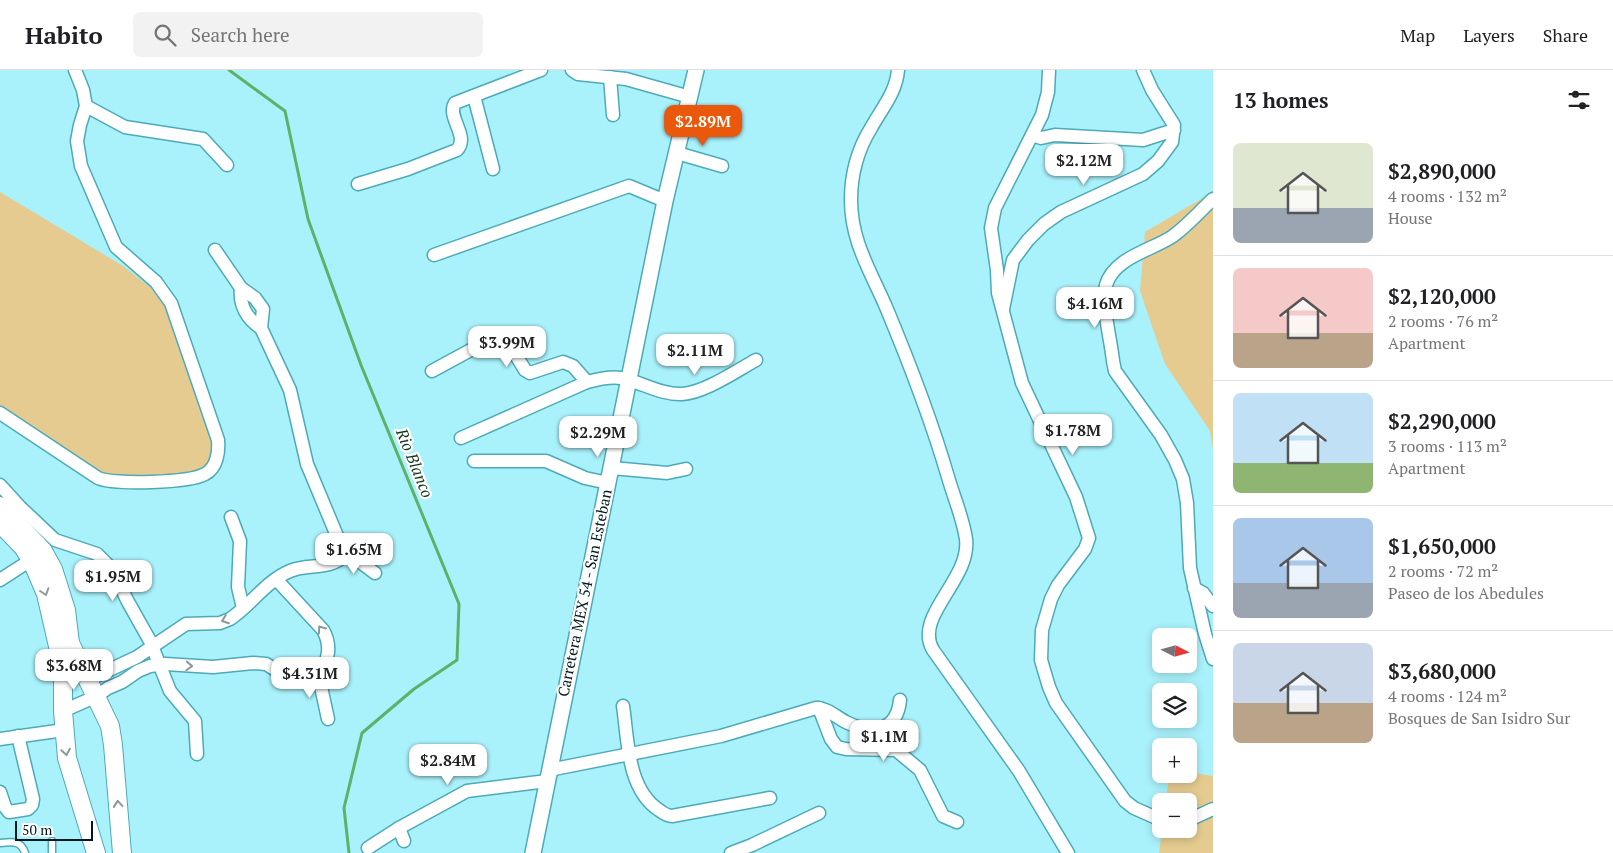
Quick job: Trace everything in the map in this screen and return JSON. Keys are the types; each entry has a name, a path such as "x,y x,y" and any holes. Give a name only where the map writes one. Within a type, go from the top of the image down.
{"main road":[{"path":"0,506 38,556"},
{"path":"0,523 23,546 53,569 60,588 66,610 68,638 64,675 64,730 71,775 96,853"},
{"path":"67,654 88,680 112,736 122,853"}],"street":[{"path":"0,413 98,478 108,482 122,483 192,478 209,471 217,457 218,440 171,303 161,288 116,247 81,166 77,141 86,106 83,90 75,70"},
{"path":"358,184 457,150 460,147 461,139 453,106 457,102 541,70"},
{"path":"572,70 578,74 632,80 690,97"},
{"name":"Carretera MEX 54 - San Esteban","path":"533,853 665,201 696,70"},
{"path":"898,70 893,93 871,127 858,156 852,184 851,211 856,240 886,307 936,437 965,532 966,551 963,564 955,582 937,608 928,639 933,650 1019,771 1068,853"},
{"path":"1049,70 1046,104 995,208 991,237 997,270 998,293 1022,383 1076,497 1089,538 1085,549 1058,585 1046,616 1040,645 1044,671 1056,703 1125,801 1134,808 1152,816"},
{"path":"1002,310 1012,264 1028,240 1051,218 1143,174 1158,161 1172,142 1174,130 1171,119 1152,90 1143,70"},
{"path":"610,77 613,115"},
{"path":"474,96 493,169"},
{"path":"86,106 123,126 203,139 227,165"},
{"path":"1032,135 1041,138 1055,135 1143,140 1174,130"},
{"path":"677,153 722,166"},
{"path":"434,255 629,186 665,201"},
{"path":"1213,199 1172,237 1126,261 1117,268 1109,278 1105,293 1113,362 1116,371 1170,449 1183,479 1187,503 1190,568 1213,659"},
{"path":"215,250 241,288 240,299 246,314 262,328 290,390 307,464 345,555 374,573"},
{"path":"432,371 490,339 499,336 506,339 525,370 530,373 563,362 573,366 587,382"},
{"path":"461,438 587,382 609,378 630,381 682,394 708,385 756,360"},
{"path":"474,461 546,461 585,478 608,483"},
{"path":"612,468 667,473 686,470"},
{"path":"0,485 20,507 56,540 97,554 110,565 152,646 170,692 195,721 197,754"},
{"path":"231,516 240,541 238,587 243,608"},
{"path":"88,680 137,657 186,624 220,623 230,619 276,579 296,569 330,565 345,555"},
{"path":"0,580 38,556"},
{"path":"63,712 122,682 142,668 159,665 213,667 247,663 266,664 279,672 293,675 306,676 318,673 326,662 327,637 323,630 276,579"},
{"path":"1194,588 1203,593 1213,606"},
{"path":"318,673 328,719"},
{"path":"368,848 399,828 467,791 548,775 630,754 721,736 819,708 853,725 881,729 894,722 898,714 900,700"},
{"path":"623,706 630,754 642,795 669,816 770,798"},
{"path":"819,708 831,739 837,746 846,749 896,750 920,770 943,816 957,822"},
{"path":"0,739 64,730"},
{"path":"0,792 5,807 12,813 28,809 33,802 18,736"},
{"path":"1197,816 1213,809"},
{"path":"731,853 819,813"},
{"path":"399,828 404,841"}],"lane":[{"path":"52,841 52,853"},
{"path":"0,843 18,843 22,846 25,853"}],"shaded area":[{"path":"1213,190 1213,450 1210,431 1165,364 1140,291 1145,232"},
{"path":"0,192 123,266 164,298 217,448 207,468 196,479 105,485 0,416"},
{"path":"1197,773 1213,776 1213,853 1159,853 1161,838 1197,838 1197,793 1167,793 1168,783 1197,783"}],"waterway":[{"name":"Rio Blanco","path":"229,70 285,111 308,219 361,365 459,604 457,660 414,689 362,733 344,808 349,853"}]}
